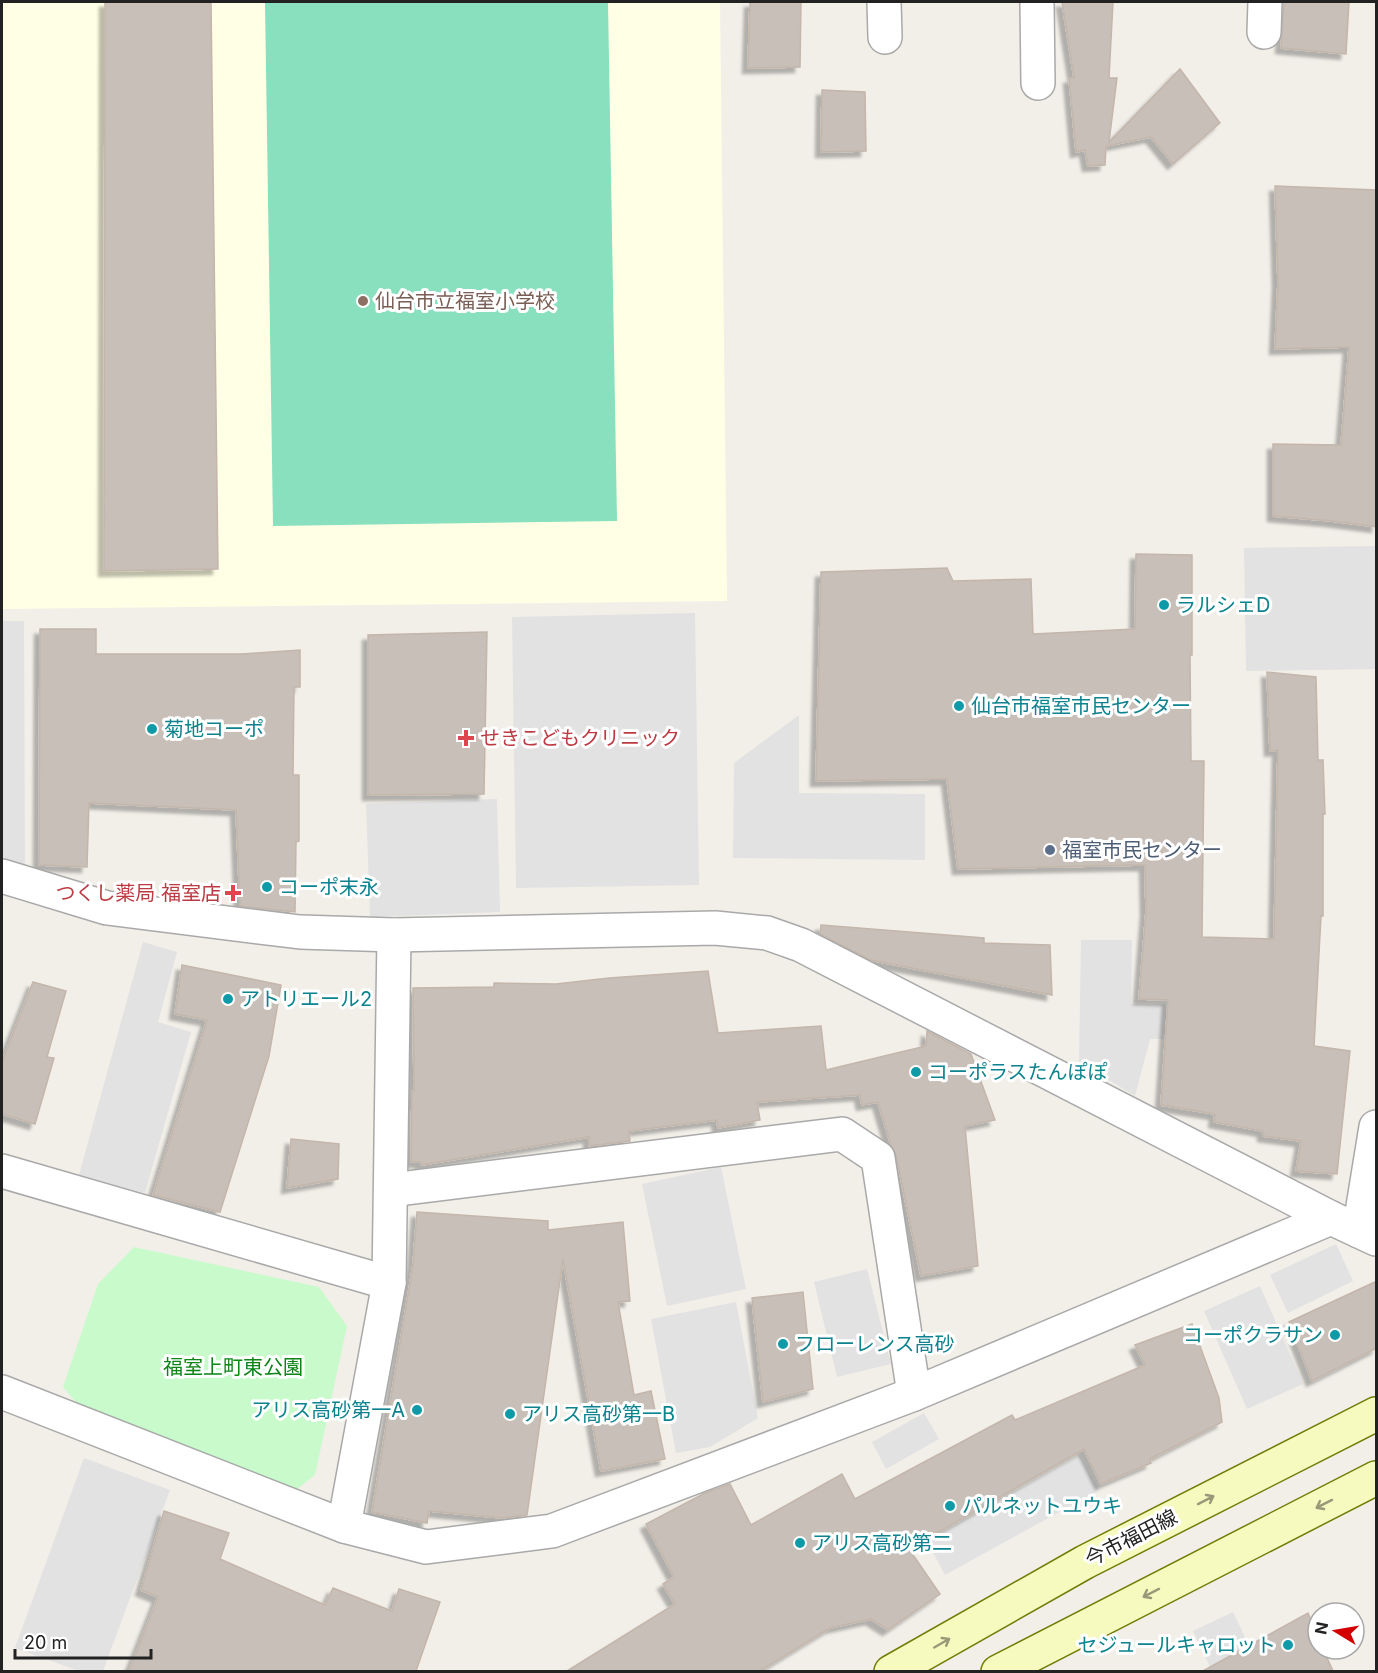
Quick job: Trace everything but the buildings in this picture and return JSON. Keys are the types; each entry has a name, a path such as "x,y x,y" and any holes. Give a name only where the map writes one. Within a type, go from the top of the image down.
{"main road":[{"name":"今市福田線","path":"891,1671 1085,1562 1377,1414"},
{"path":"998,1671 1377,1478"}],"street":[{"path":"884,2 885,37"},
{"path":"1037,2 1038,82"},
{"path":"2,876 107,908 300,932 394,935 715,928 767,933 801,945 1356,1230"},
{"path":"344,1526 389,1282 394,935"},
{"path":"1356,1230 1377,1127"},
{"path":"391,1190 842,1134 878,1158 914,1394"},
{"path":"2,1171 389,1282"},
{"path":"2,1392 344,1526 426,1547 552,1531 1356,1230"}],"shaded area":[{"name":"仙台市立福室小学校","path":"2,2 720,2 727,601 2,609"},
{"path":"1376,546 1376,669 1246,671 1244,548"},
{"path":"695,613 699,885 516,888 512,617"},
{"path":"2,621 24,621 25,865 2,858"},
{"path":"799,715 799,793 925,794 925,860 733,858 734,763"},
{"path":"497,799 500,912 370,917 366,804"},
{"path":"1081,940 1132,940 1131,1004 1249,1005 1249,1039 1150,1039 1135,1096 1079,1062"},
{"path":"143,942 177,952 158,1022 191,1032 145,1193 79,1175"},
{"path":"721,1167 746,1289 667,1306 642,1184"},
{"path":"1336,1244 1353,1281 1288,1313 1270,1275"},
{"path":"867,1269 891,1364 837,1377 814,1282"},
{"path":"1260,1286 1303,1384 1247,1409 1204,1311"},
{"path":"736,1302 758,1418 710,1447 676,1453 651,1319"},
{"path":"924,1413 939,1439 886,1469 872,1442"},
{"path":"1080,1455 1099,1490 945,1575 927,1541"},
{"path":"84,1458 170,1490 103,1671 79,1671 15,1648"},
{"path":"1233,1612 1261,1671 1212,1671 1193,1631"}],"green space":[{"path":"265,2 608,2 617,521 273,526"},
{"name":"福室上町東公園","path":"134,1247 319,1287 347,1326 315,1475 292,1493 86,1414 63,1387 98,1284"}],"place":[{"name":"仙台市立福室小学校","path":"363,301"},
{"name":"ラルシェD","path":"1164,605"},
{"name":"仙台市福室市民センター","path":"959,706"},
{"name":"菊地コーポ","path":"152,729"},
{"name":"せきこどもクリニック","path":"466,738"},
{"name":"福室市民センター","path":"1050,850"},
{"name":"コーポ末永","path":"267,887"},
{"name":"つくし薬局 福室店","path":"233,893"},
{"name":"アトリエール2","path":"228,999"},
{"name":"コーポラスたんぽぽ","path":"916,1072"},
{"name":"コーポクラサン","path":"1335,1335"},
{"name":"フローレンス高砂","path":"783,1344"},
{"name":"アリス高砂第一A","path":"417,1410"},
{"name":"アリス高砂第一B","path":"510,1414"},
{"name":"パルネットユウキ","path":"950,1506"},
{"name":"アリス高砂第二","path":"800,1543"},
{"name":"セジュールキャロット","path":"1288,1645"}]}
